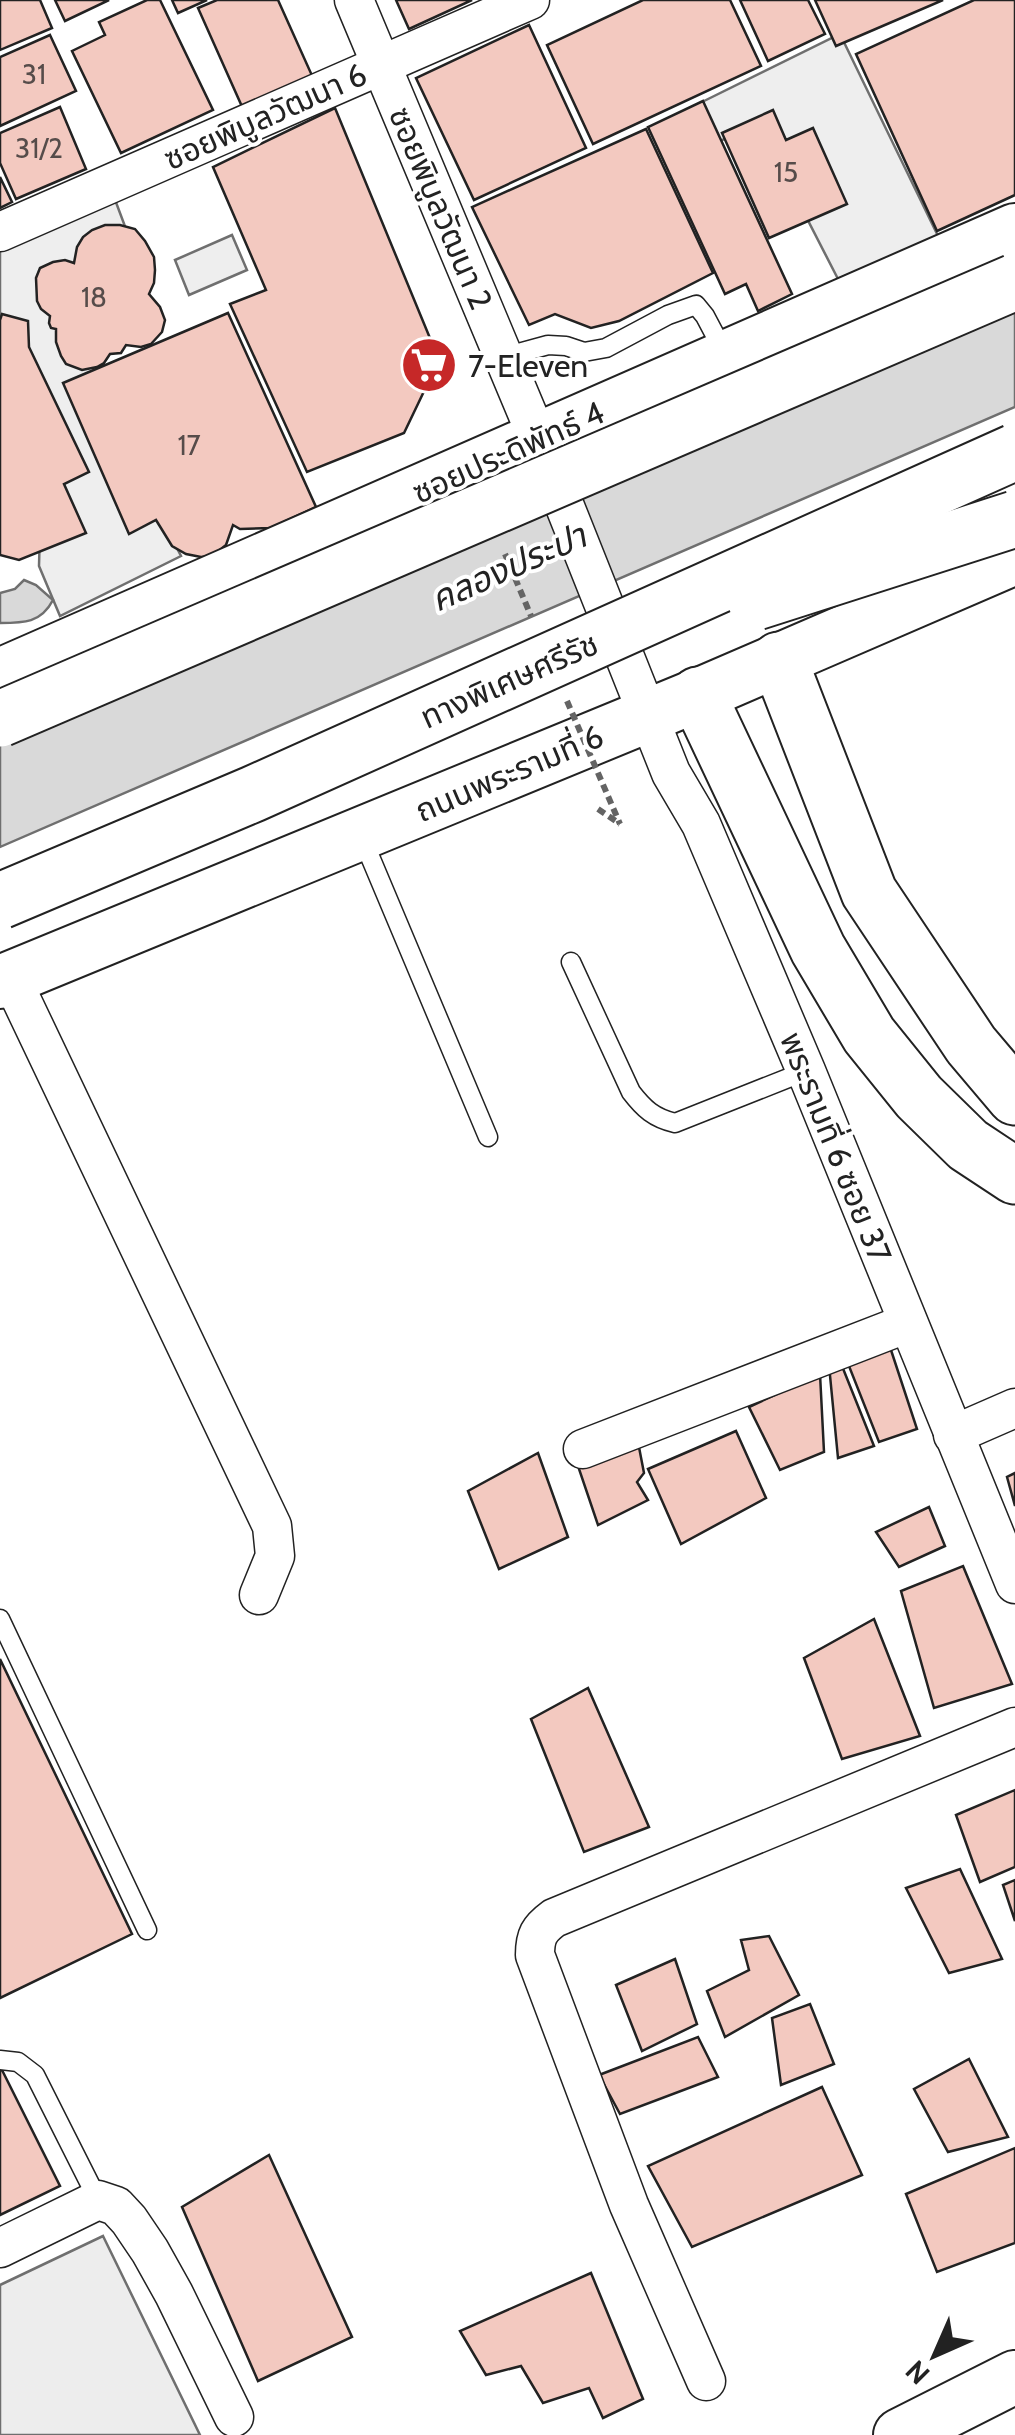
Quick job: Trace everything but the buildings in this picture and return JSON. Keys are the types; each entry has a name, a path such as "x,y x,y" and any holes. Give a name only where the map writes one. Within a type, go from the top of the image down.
{"highway":[{"path":"0,719 1015,282"},
{"name":"ทางพิเศษศรีรัช","path":"0,901 271,786 1015,452"},
{"path":"575,650 732,610 1015,519"},
{"path":"779,660 870,892 971,1045 1015,1096"},
{"path":"698,696 818,949 869,1035 920,1097 968,1145 1015,1176"}],"street":[{"name":"ซอยพิบูลวัฒนา 2","path":"354,0 629,666"},
{"name":"ซอยพิบูลวัฒนา 6","path":"0,232 530,0"},
{"name":"ซอยประดิพัทธ์ 4","path":"0,674 544,456 726,356 1015,230"},
{"name":"ถนนพระรามที่ 6","path":"6,980 698,696 1015,558"},
{"name":"พระรามที่ 6 ซอย 37","path":"629,666 671,773 702,824 806,1071 1015,1584"},
{"path":"6,980 272,1526 275,1556 260,1594"},
{"path":"582,1449 908,1323"},
{"path":"954,1434 1015,1408"},
{"path":"706,2381 629,2205 535,1954 540,1929 554,1918 1015,1727"},
{"path":"0,2248 98,2200 116,2206 150,2250 234,2416"},
{"path":"900,2435 1015,2377"}],"lane":[{"path":"504,357 548,345 584,352 606,348 696,305 726,356"},
{"path":"361,834 488,1137"},
{"path":"571,962 631,1092 644,1109 660,1120 675,1123 806,1071"},
{"path":"0,1618 147,1930"},
{"path":"0,2060 18,2062 35,2075 98,2200"}],"path":[{"path":"598,809 620,824"}],"shaded area":[{"path":"840,34 938,236 838,279 759,125 715,143 698,104"},
{"path":"114,197 129,237 97,393 181,556 60,616 39,566 40,530 0,411 0,249"},
{"path":"232,235 247,270 189,295 175,260"},
{"path":"103,2236 200,2435 0,2435 0,2285"}],"water":[{"name":"คลองประปา","path":"1015,298 1015,407 0,847 0,738"},
{"path":"24,580 53,600 31,620 0,623 0,593 15,589"}],"place":[{"name":"7-Eleven","path":"429,365"}]}
